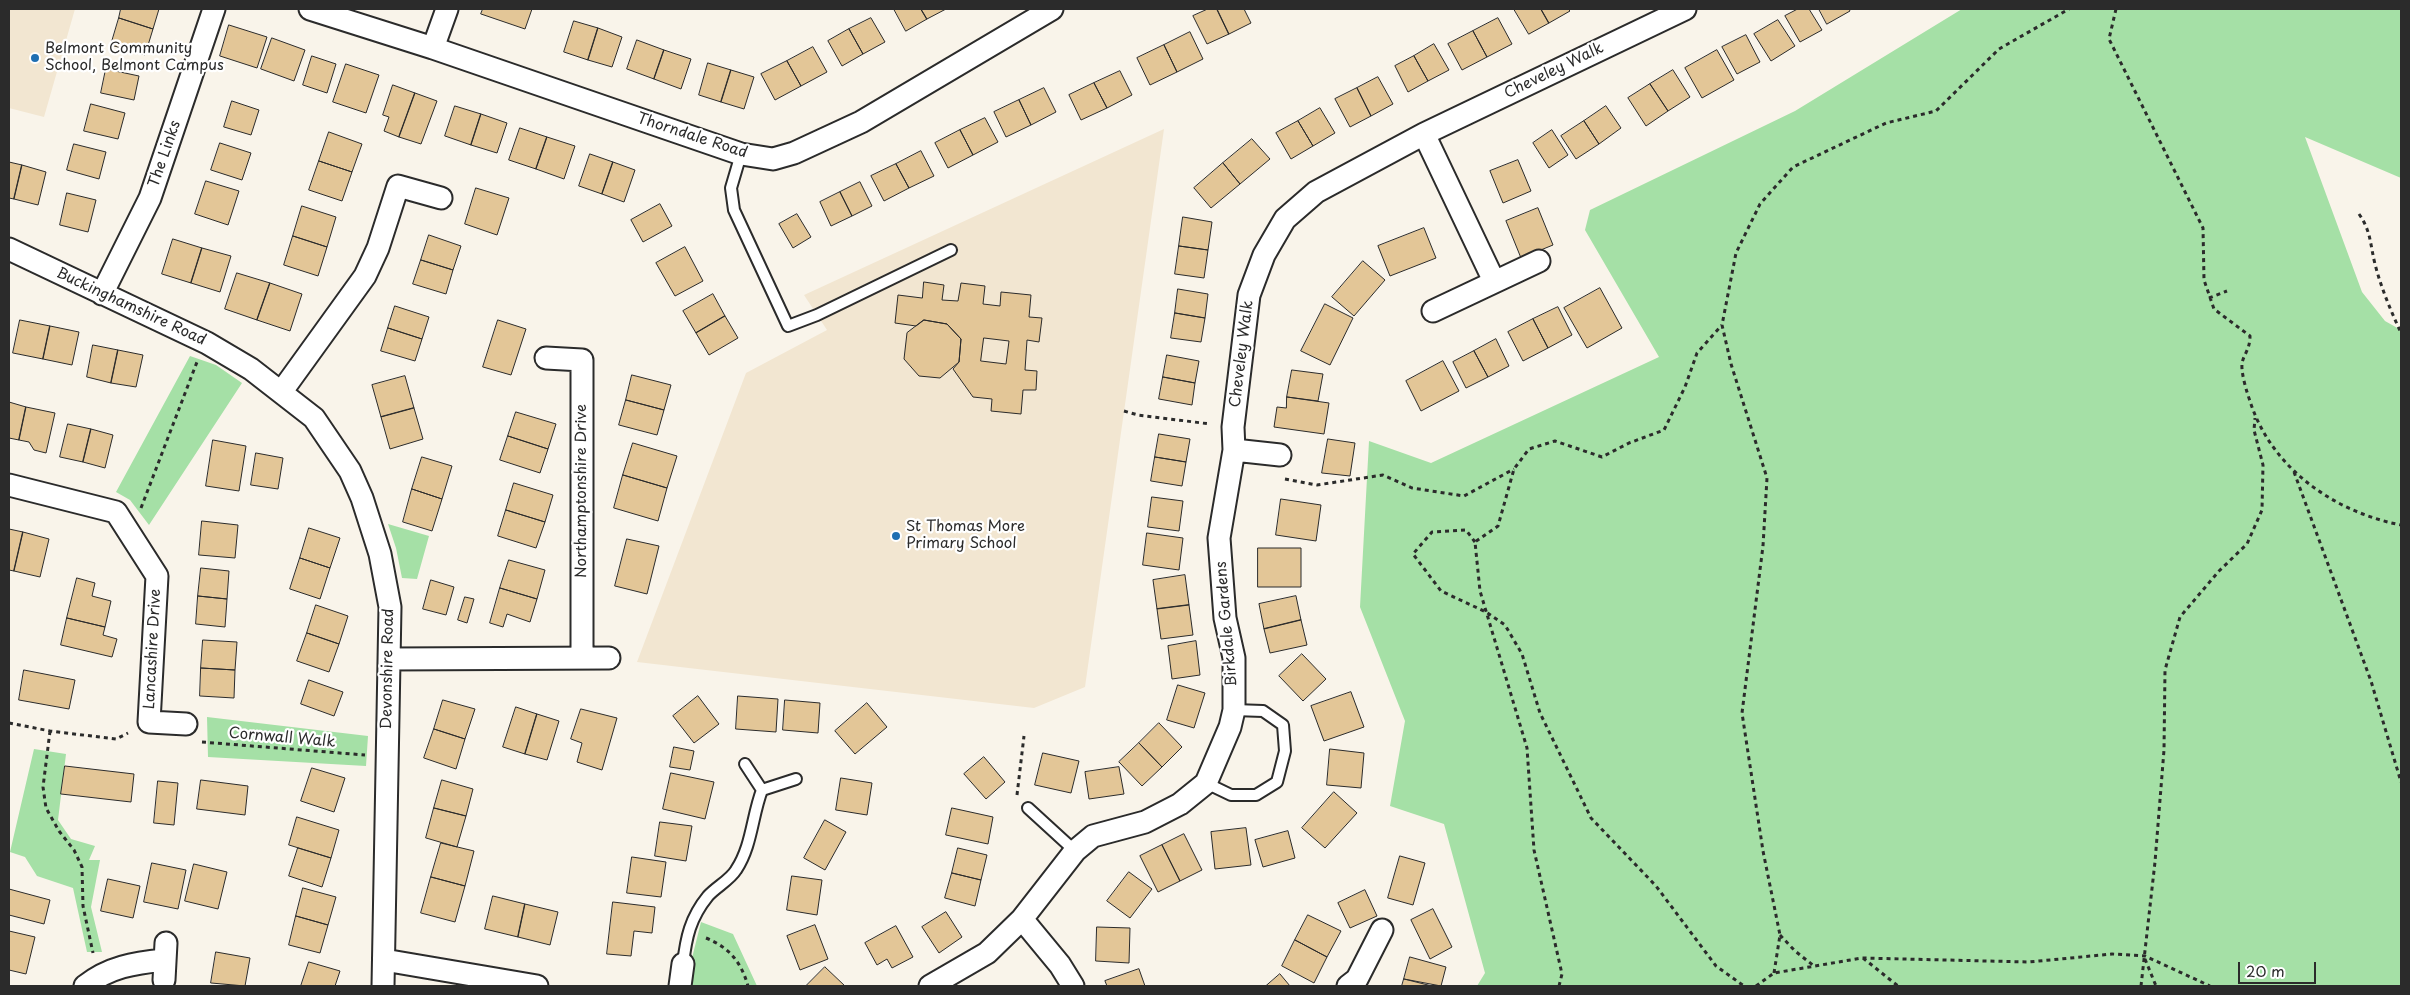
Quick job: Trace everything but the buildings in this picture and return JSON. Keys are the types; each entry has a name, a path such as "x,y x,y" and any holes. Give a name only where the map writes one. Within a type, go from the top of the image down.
{"street":[{"name":"The Links","path":"102,294 150,198 214,9"},
{"name":"Thorndale Road","path":"310,9 433,48 741,154 773,159 794,153 861,122 1052,9"},
{"path":"433,48 448,9"},
{"name":"Cheveley Walk","path":"1219,538 1234,450 1233,427 1249,295 1264,254 1285,219 1316,192 1424,134 1685,9"},
{"path":"1424,134 1494,281"},
{"path":"282,391 365,276 378,248 398,186 441,198"},
{"name":"Buckinghamshire Road","path":"9,249 207,343 251,369"},
{"path":"1433,311 1539,261"},
{"name":"Northamptonshire Drive","path":"546,358 582,360 582,658"},
{"name":"Devonshire Road","path":"251,369 282,391 314,418 350,471 362,498 380,554 390,607 382,986"},
{"path":"1234,450 1280,455"},
{"name":"Lancashire Drive","path":"9,485 116,512 157,576 149,722 186,724"},
{"name":"Birkdale Gardens","path":"1206,783 1230,727 1234,710 1234,658 1225,618 1219,538"},
{"path":"390,658 609,658"},
{"path":"930,986 987,953 1022,919 1075,851 1092,836 1144,822 1171,808 1206,783"},
{"path":"1022,919 1060,965 1073,986"},
{"path":"1357,984 1382,930"},
{"path":"384,960 536,986"},
{"path":"92,980 132,963 165,961"},
{"path":"680,986 683,964"}],"lane":[{"path":"741,154 731,188 734,210 788,326 817,315 950,250"},
{"path":"1206,783 1231,795 1256,795 1276,782 1285,751 1283,725 1263,711 1234,710"},
{"path":"745,764 762,790"},
{"path":"683,964 687,931 708,897 736,872 754,824 756,804 762,790 796,779"},
{"path":"1028,808 1075,851"}],"path":[{"path":"1774,973 1780,935 1763,850 1742,713 1764,546 1767,478 1731,364 1722,325 1736,253 1760,204 1793,167 1886,124 1936,111 2000,49 2069,9"},
{"path":"2116,9 2109,39 2203,228 2204,280 2214,309 2250,336 2250,348 2242,364 2246,389 2255,417 2276,453 2311,487 2350,509 2401,525"},
{"path":"2359,214 2368,228 2375,265 2385,296 2401,333"},
{"path":"2210,298 2227,291"},
{"path":"1475,542 1498,526 1514,469 1529,449 1555,441 1602,457 1629,443 1664,430 1685,387 1697,353 1722,325"},
{"path":"139,512 195,364 207,343"},
{"path":"1124,410 1138,415 1233,427"},
{"path":"2141,986 2164,750 2166,670 2180,616 2219,571 2247,544 2262,510 2262,465 2254,430 2255,417"},
{"path":"1280,455 1279,468 1286,480 1317,485 1383,475 1412,488 1464,496 1514,469"},
{"path":"2293,469 2371,681 2401,782"},
{"path":"1559,986 1562,974 1534,850 1527,748 1486,612 1480,591 1475,542 1466,530 1432,532 1413,554 1441,591 1486,612 1505,626 1522,654 1540,713 1591,818 1656,886 1716,966 1744,986"},
{"path":"9,723 50,731 116,739 149,722"},
{"name":"Cornwall Walk","path":"186,724 196,741 345,755 386,755"},
{"path":"50,731 43,787 46,808 58,831 74,850 82,867 83,906 92,980"},
{"path":"1024,736 1016,792 1028,808"},
{"path":"687,931 714,941 733,953 743,970 748,986"},
{"path":"1780,935 1794,951 1815,966"},
{"path":"1756,986 1774,973 1862,958 2029,962 2112,954 2144,956 2210,986"},
{"path":"2144,956 2156,986"},
{"path":"1862,958 1898,986"}],"shaded area":[{"name":"Belmont Community School, Belmont Campus","path":"9,9 75,9 44,117 9,108"},
{"name":"St Thomas More Primary School","path":"1164,129 1085,687 1034,708 637,662 746,373 827,330 804,295"}],"green space":[{"path":"1962,9 2401,9 2401,178 2305,137 2362,292 2385,321 2401,330 2401,986 1477,986 1485,973 1444,824 1390,806 1405,721 1360,607 1369,441 1431,463 1659,357 1585,230 1590,210 1795,111"},
{"path":"190,356 216,365 242,383 149,525 130,500 116,492"},
{"path":"388,524 429,536 417,579 402,578 396,548"},
{"path":"207,717 368,736 366,766 208,757"},
{"path":"34,749 66,754 58,820 71,839 95,846 89,860 100,860 91,907 102,952 87,952 73,888 37,876 25,857 10,852"},
{"path":"701,922 733,934 757,986 685,986"}],"place":[{"name":"Belmont Community School, Belmont Campus","path":"35,58"},
{"name":"St Thomas More Primary School","path":"896,536"}]}
